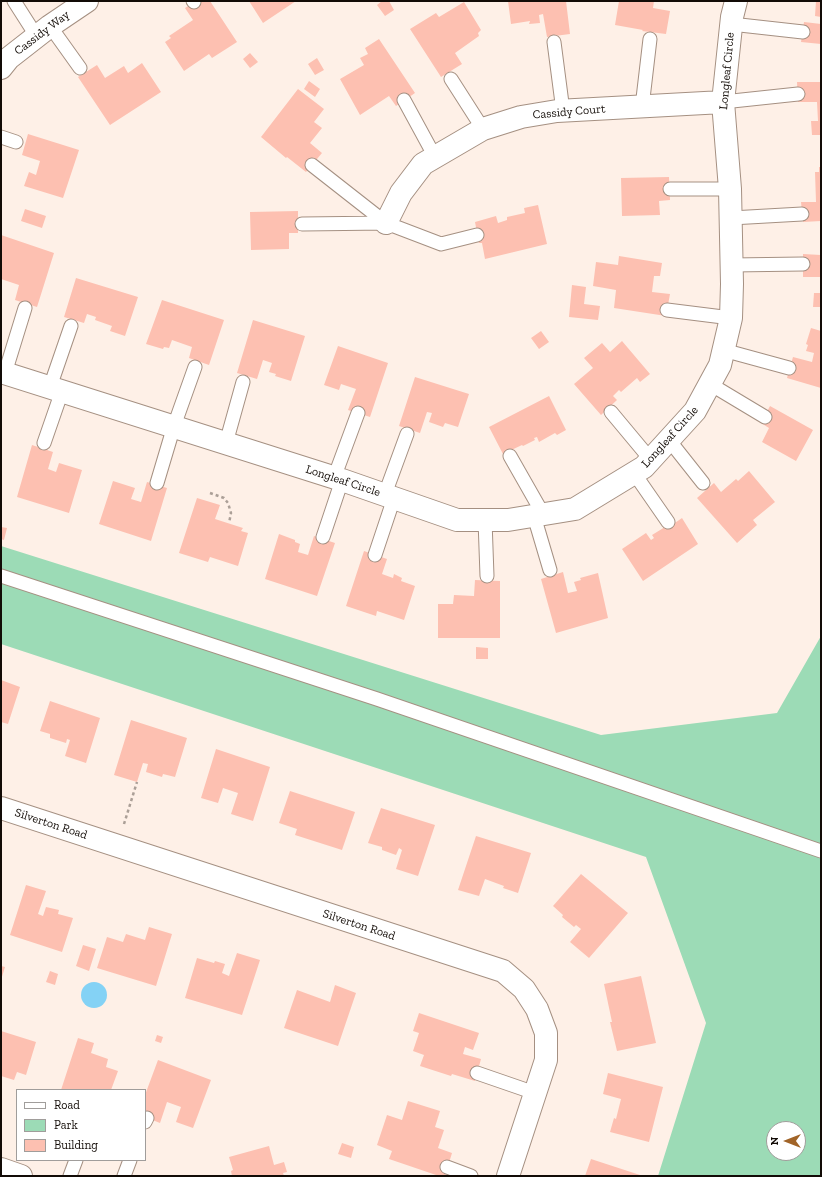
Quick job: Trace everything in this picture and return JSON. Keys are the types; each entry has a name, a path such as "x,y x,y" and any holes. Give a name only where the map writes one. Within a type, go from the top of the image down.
{"street":[{"name":"Longleaf Circle","path":"3,372 226,442 457,520 508,520 575,509 644,467 695,411 720,365 731,318 732,265 730,189 723,102 731,24 736,1"},
{"name":"Cassidy Way","path":"1,68 9,58 82,2"},
{"name":"Cassidy Court","path":"386,222 401,193 423,164 483,129 521,117 563,111 723,102"},
{"name":"Silverton Road","path":"1,808 503,971 524,989 537,1009 546,1034 546,1060 508,1176"},
{"path":"1,1169 21,1176"}],"lane":[{"path":"14,1 80,68"},
{"path":"731,24 802,32"},
{"path":"642,107 650,39"},
{"path":"554,42 563,111"},
{"path":"451,79 483,129"},
{"path":"723,102 798,94"},
{"path":"404,100 436,157"},
{"path":"1,137 16,142"},
{"path":"312,165 386,222 442,244 477,235"},
{"path":"670,189 730,189"},
{"path":"731,218 802,214"},
{"path":"302,224 386,222"},
{"path":"732,265 802,264"},
{"path":"3,372 25,308"},
{"path":"667,310 731,318"},
{"path":"44,443 71,326"},
{"path":"724,350 789,368"},
{"path":"157,483 174,426 195,367"},
{"path":"226,442 243,382"},
{"path":"710,384 765,417"},
{"path":"611,412 651,460"},
{"path":"323,537 338,479 358,413"},
{"path":"375,555 389,496 407,434"},
{"path":"669,440 703,483"},
{"path":"510,456 538,515 550,570"},
{"path":"634,474 668,522"},
{"path":"485,520 487,576"},
{"path":"1,576 377,699 821,851"},
{"path":"477,1073 534,1093"},
{"path":"70,1176 76,1161"},
{"path":"124,1176 130,1161"},
{"path":"448,1167 471,1176"}],"path":[{"path":"210,493 224,498 228,503 231,513 229,524"},
{"path":"118,846 137,782"}],"green space":[{"path":"1,546 601,735 777,713 821,636 821,1176 658,1176 706,1023 646,857 1,644"}],"water":[{"path":"94,982 103,986 107,995 103,1004 94,1008 85,1004 81,995 85,986"}],"building":[{"path":"196,1 210,1 237,42 212,58 209,54 184,71 165,42 171,38 169,36 193,20 185,8"},
{"path":"249,1 296,1 263,23"},
{"path":"382,1 389,1 394,10 385,16 377,5"},
{"path":"508,1 566,1 570,34 547,37 543,14 539,15 540,23 529,24 530,21 511,24"},
{"path":"619,1 654,1 653,8 670,11 666,34 642,31 643,30 615,25"},
{"path":"816,1 821,1 821,17 815,16"},
{"path":"464,2 481,30 478,33 479,36 455,53 462,64 441,77 410,29 436,13 439,17"},
{"path":"804,22 821,24 821,44 801,42"},
{"path":"379,39 415,93 396,106 389,96 360,115 340,79 364,65 360,58 368,54 365,48"},
{"path":"250,53 258,62 250,68 243,59"},
{"path":"317,58 324,70 315,75 308,64"},
{"path":"142,63 161,92 110,125 78,77 97,65 105,78 124,66 128,73"},
{"path":"309,81 320,89 315,97 304,89"},
{"path":"797,82 821,82 821,135 812,135 811,121 818,121 817,102 798,102"},
{"path":"298,89 324,109 314,122 322,128 310,143 322,153 306,172 287,157 286,158 261,137"},
{"path":"28,134 79,150 63,198 24,186 29,172 36,175 40,161 22,155"},
{"path":"819,167 821,167 821,221 803,222 801,202 816,202 815,172 819,172"},
{"path":"669,177 670,200 659,201 660,215 622,216 621,178"},
{"path":"538,205 547,244 485,259 482,243 479,243 475,222 496,216 498,223 507,220 507,217 525,213 524,208"},
{"path":"25,209 46,216 42,228 21,221"},
{"path":"298,211 298,233 289,233 289,249 251,250 250,212"},
{"path":"1,235 54,253 37,307 15,300 19,285 1,279"},
{"path":"803,254 821,255 821,277 803,277"},
{"path":"619,256 662,263 660,276 654,276 652,292 670,294 666,316 614,308 616,290 593,286 596,262 618,265"},
{"path":"76,278 138,297 125,336 110,331 112,326 95,320 96,317 87,314 84,323 64,317"},
{"path":"572,285 586,287 584,304 600,306 598,320 569,317"},
{"path":"814,293 821,293 821,307 813,307"},
{"path":"162,300 224,320 209,365 189,358 192,347 172,340 169,348 164,347 163,349 146,344"},
{"path":"253,320 305,336 291,381 275,376 276,374 269,372 272,363 263,360 257,379 237,373"},
{"path":"811,328 821,331 821,388 787,378 793,357 812,362 814,353 806,351 808,345 806,344"},
{"path":"541,331 549,342 539,349 531,338"},
{"path":"622,341 650,374 640,382 637,378 621,392 619,390 613,396 617,400 601,415 574,384 593,368 584,358 602,343 610,352"},
{"path":"338,346 388,363 370,417 348,410 356,389 341,384 339,390 324,385"},
{"path":"415,377 469,394 458,427 445,423 443,427 429,422 432,413 427,412 420,433 399,426"},
{"path":"549,396 566,430 557,435 555,433 539,442 537,437 534,438 535,440 503,454 489,427"},
{"path":"770,406 813,430 796,461 762,442 769,428 761,423"},
{"path":"32,445 53,452 48,469 56,472 59,463 82,470 69,513 17,497"},
{"path":"749,471 775,502 753,520 757,525 737,543 697,498 714,483 721,492 736,479 738,481"},
{"path":"113,481 135,488 131,499 141,502 147,482 167,488 151,541 99,524"},
{"path":"197,498 220,505 215,519 243,528 241,531 248,533 238,566 210,557 208,562 179,553"},
{"path":"682,518 698,544 643,581 622,549 646,533 651,540 654,538 652,535 665,527 666,529"},
{"path":"1,527 7,528 4,540 1,539"},
{"path":"279,534 295,540 295,542 300,544 298,552 308,555 314,536 335,543 317,596 265,579"},
{"path":"364,551 387,559 382,574 393,578 394,574 402,578 401,581 415,586 404,620 377,611 376,616 346,606"},
{"path":"563,572 568,593 577,591 574,582 581,580 580,578 598,573 608,618 556,633 541,579"},
{"path":"475,580 500,581 500,638 438,638 438,604 453,604 454,595 474,596"},
{"path":"476,647 488,648 488,659 476,659"},
{"path":"1,680 20,687 8,724 1,722"},
{"path":"50,701 100,718 86,763 65,756 70,740 67,739 66,743 50,738 50,734 40,731"},
{"path":"131,720 187,738 175,777 163,774 162,777 146,772 148,764 143,763 137,782 114,775"},
{"path":"216,749 270,767 253,821 231,814 238,793 223,788 218,803 201,798"},
{"path":"290,791 355,812 342,850 295,835 297,829 279,823"},
{"path":"381,808 435,825 418,876 396,869 402,850 399,848 396,855 382,850 382,847 368,843"},
{"path":"476,836 531,853 518,893 503,888 504,886 485,879 479,896 458,890"},
{"path":"581,874 628,913 589,958 570,942 581,929 576,925 574,927 562,917 563,915 553,906"},
{"path":"26,885 46,891 38,914 43,916 46,907 59,910 58,914 73,918 62,952 10,935"},
{"path":"149,927 172,934 156,986 97,968 107,937 123,942 126,934 145,940"},
{"path":"83,945 96,949 89,971 76,966"},
{"path":"237,953 260,960 242,1015 185,998 197,958 214,963 215,961 225,964 222,973 229,976"},
{"path":"1,966 5,967 1,980"},
{"path":"50,971 58,974 55,985 46,982"},
{"path":"641,976 656,1043 617,1051 610,1022 612,1022 604,984"},
{"path":"335,985 356,993 338,1046 284,1028 297,990 330,1002"},
{"path":"419,1013 479,1033 473,1050 465,1047 463,1054 481,1059 475,1081 452,1074 451,1076 420,1066 424,1055 413,1051 419,1033 413,1031"},
{"path":"1,1031 36,1042 26,1075 17,1072 14,1080 1,1076"},
{"path":"157,1035 163,1037 161,1043 155,1041"},
{"path":"78,1038 94,1043 91,1053 108,1059 106,1067 118,1071 111,1089 61,1089"},
{"path":"158,1060 211,1080 193,1128 176,1122 181,1107 167,1102 160,1123 146,1117 146,1092"},
{"path":"608,1073 663,1087 649,1142 610,1132 614,1118 616,1119 621,1099 603,1094"},
{"path":"408,1101 440,1111 435,1127 444,1130 438,1148 452,1153 445,1176 439,1176 389,1159 392,1151 377,1145 387,1115 402,1120"},
{"path":"342,1143 354,1147 351,1158 338,1154"},
{"path":"269,1146 274,1165 284,1162 287,1172 283,1173 284,1176 232,1176 231,1171 233,1170 229,1157"},
{"path":"591,1159 640,1175 640,1176 585,1176"}]}
